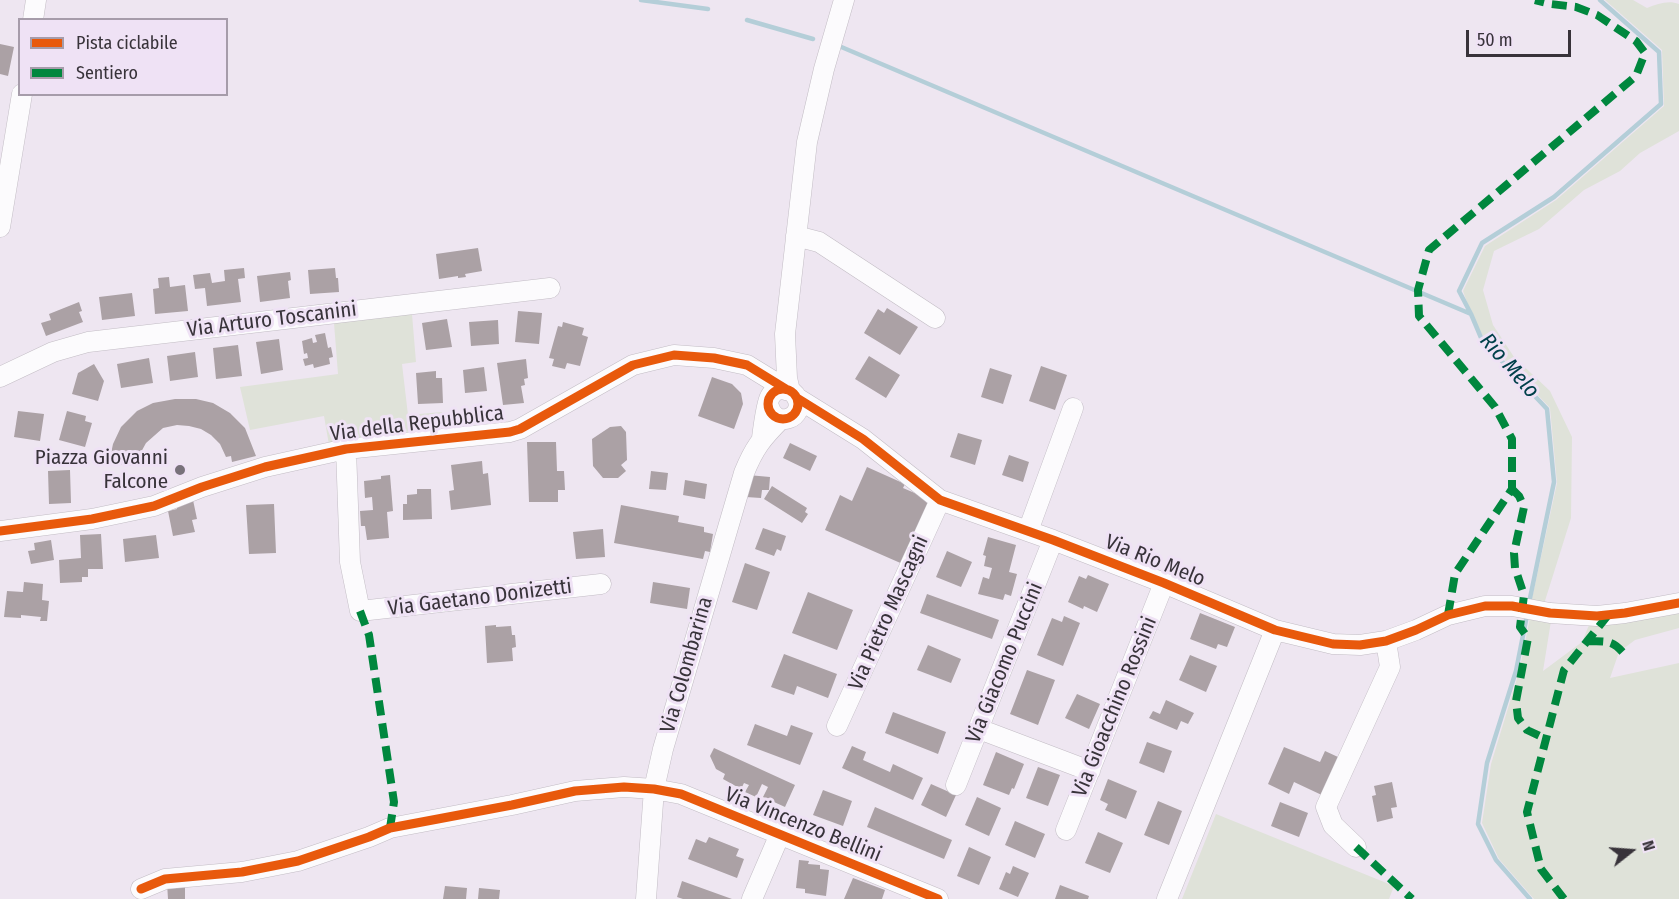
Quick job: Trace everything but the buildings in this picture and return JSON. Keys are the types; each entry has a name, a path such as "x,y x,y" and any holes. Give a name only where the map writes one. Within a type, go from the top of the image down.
{"street":[{"path":"33,18 36,0"},
{"path":"777,411 770,397 777,391 791,393 787,378 785,334 807,142 844,0"},
{"path":"0,227 22,96"},
{"path":"796,236 819,242 935,318"},
{"name":"Via Arturo Toscanini","path":"0,378 53,352 88,342 550,288"},
{"name":"Via della Repubblica","path":"0,531 92,519 154,506 202,487 265,467 346,449 510,432 520,429 633,365 674,355 714,358 747,365 791,393"},
{"path":"747,365 777,411"},
{"name":"Via Colombarina","path":"646,899 654,789 663,749 735,500 752,452 777,411 797,411 798,407 791,393"},
{"name":"Via Rio Melo","path":"791,393 863,439 940,500 1053,540 1275,630 1333,644 1360,645 1386,641 1448,615 1485,606 1550,613 1603,615 1679,603"},
{"path":"1028,531 1073,408"},
{"name":"Via Rio Melo","path":"777,411 835,421"},
{"name":"Via Gaetano Donizetti","path":"346,449 350,562 360,611 601,584"},
{"name":"Via Pietro Mascagni","path":"837,726 940,500"},
{"name":"Via Giacomo Puccini","path":"956,785 1053,540"},
{"name":"Via Gioacchino Rossini","path":"1066,830 1164,584"},
{"path":"1167,899 1275,630"},
{"path":"1356,847 1334,825 1326,807 1390,667 1386,641"},
{"path":"978,729 1090,771"},
{"name":"Via Vincenzo Bellini","path":"141,888 165,879 242,872 298,861 390,828 575,791 624,787 681,794 780,834 895,891 938,899"},
{"name":"Via Vincenzo Bellini","path":"752,899 780,834"}],"shaded area":[{"path":"1605,0 1633,0 1647,8 1667,2 1679,4 1679,131 1640,153 1620,171 1584,190 1539,229 1494,251 1483,290 1493,325 1514,357 1550,391 1572,437 1571,518 1544,604 1531,603 1557,483 1550,408 1484,338 1471,314 1463,291 1485,246 1556,200 1664,106 1662,50"},
{"path":"412,314 416,362 402,364 408,415 442,412 443,427 329,445 324,416 250,430 240,387 338,374 334,323"},
{"path":"1679,612 1679,628 1635,640 1619,652 1610,678 1679,663 1679,899 1534,899 1499,859 1482,823 1491,764 1519,672 1530,618 1551,621 1543,671 1582,642 1589,625"},
{"path":"1216,814 1394,886 1389,899 1182,899"}],"waterway":[{"path":"641,0 708,9"},
{"name":"Rio Melo","path":"1529,603 1554,482 1547,409 1482,340 1459,291 1482,243 1554,197 1661,104 1659,52 1600,0"},
{"path":"747,20 813,39"},
{"path":"839,46 1471,314"},
{"name":"Rio Melo","path":"1527,615 1516,671 1487,763 1478,824 1496,860 1530,899"}],"marked path":[{"path":"1448,615 1455,574 1512,489 1512,439 1495,407 1419,316 1418,290 1429,250 1636,76 1645,53 1636,41 1597,15 1576,7 1535,0"},
{"path":"1512,489 1519,496 1524,507 1514,553 1515,568 1524,595 1520,627 1528,638 1516,701 1518,718 1527,730 1546,739"},
{"path":"360,611 369,635 394,802 390,828"},
{"path":"1564,899 1541,869 1527,812 1564,670 1609,614"},
{"path":"1588,641 1613,644 1625,655"},
{"path":"1356,847 1412,899"}],"cycle path":[{"path":"0,531 92,519 154,506 202,487 265,467 346,449 510,432 520,429 633,365 674,355 714,358 747,365 786,389"},
{"path":"783,389 794,393 798,404 794,415 783,419 772,415 768,404 772,393 783,389"},
{"path":"797,398 863,439 940,500 1164,583 1275,630 1333,644 1360,645 1386,641 1448,615 1485,606 1512,606 1550,613 1597,616 1679,603"},
{"path":"141,889 165,879 242,872 298,861 390,828 575,791 624,787 681,794 938,899"}],"place":[{"name":"Piazza Giovanni Falcone","path":"180,470"}]}
